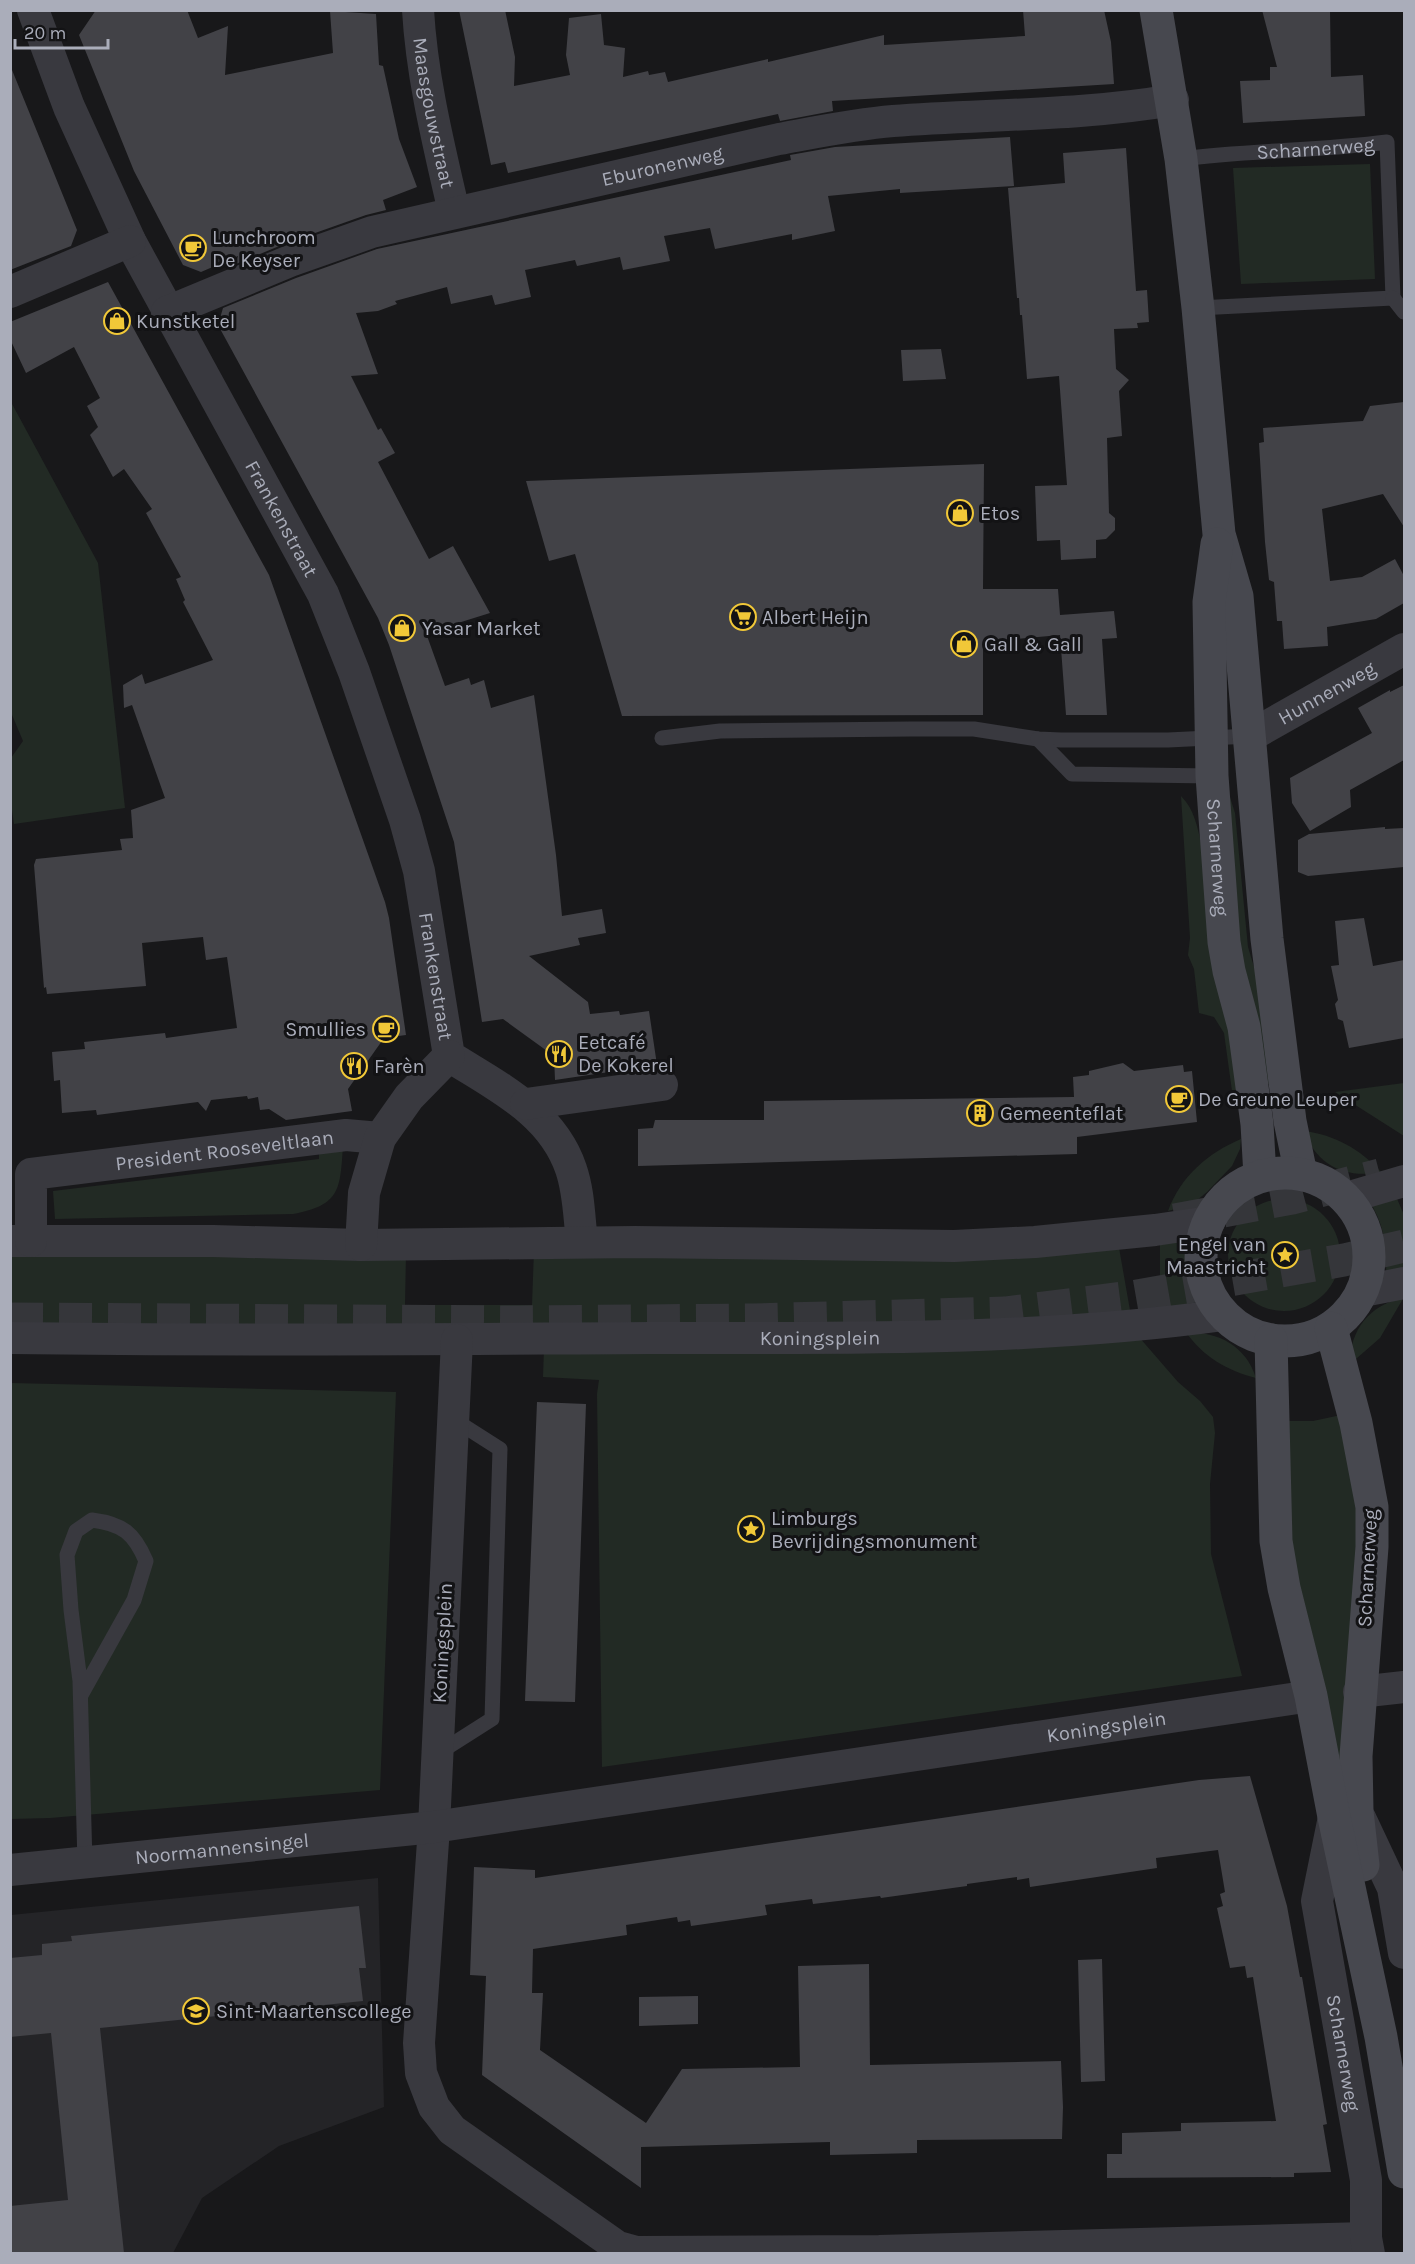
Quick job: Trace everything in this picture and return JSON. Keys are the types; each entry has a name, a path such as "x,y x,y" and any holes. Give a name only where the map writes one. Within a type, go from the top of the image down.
{"street":[{"name":"Frankenstraat","path":"33,10 69,107 130,241 323,594 354,672 405,820 419,871 449,1056 526,1104"},
{"name":"Maasgouwstraat","path":"418,10 431,113 454,212"},
{"name":"Scharnerweg","path":"1156,10 1173,100 1181,159 1198,308 1219,534 1237,596 1266,939 1290,1121 1301,1174"},
{"name":"Eburonenweg","path":"167,312 290,261 372,232 838,128 891,121 1125,108 1173,100"},
{"path":"10,292 130,241"},
{"name":"Scharnerweg","path":"1219,534 1209,602 1212,776 1224,942 1244,1027 1257,1124 1260,1176"},
{"name":"Hunnenweg","path":"1250,736 1404,649"},
{"name":"Frankenstraat","path":"380,1138 409,1097 449,1056"},
{"path":"526,1104 662,1086"},
{"path":"526,1104 553,1133 570,1167 578,1195 582,1242 954,1246 1035,1242 1209,1222"},
{"name":"President Rooseveltlaan","path":"380,1138 346,1135 31,1174 21,1241 213,1241 361,1245 582,1242"},
{"path":"361,1245 364,1193 380,1138"},
{"path":"1280,1173 1301,1174 1325,1182 1346,1198 1355,1209 1367,1235 1370,1263 1363,1290 1350,1312 1331,1328 1302,1340 1271,1340 1241,1329 1224,1315 1210,1295 1202,1271 1202,1246 1209,1222 1225,1198 1247,1182 1260,1176 1280,1173"},
{"path":"1346,1198 1404,1181"},
{"path":"1363,1290 1404,1283"},
{"name":"Koningsplein","path":"1224,1315 1139,1326 994,1335 457,1340 434,1827 1311,1696"},
{"name":"Scharnerweg","path":"1331,1328 1356,1424 1372,1507 1372,1547 1359,1692 1355,1768 1345,1814 1317,1901 1366,2180 1368,2246"},
{"path":"10,1338 457,1340"},
{"name":"Scharnerweg","path":"1271,1340 1276,1541 1284,1588 1311,1696 1345,1814 1404,2172"},
{"path":"1359,1692 1404,1687"},
{"name":"Scharnerweg","path":"1345,1814 1393,1888 1404,1953"},
{"path":"434,1827 419,2043 421,2073 434,2107 452,2130 618,2247 636,2253 1368,2246"},
{"name":"Noormannensingel","path":"10,1870 434,1827"}],"lane":[{"name":"Scharnerweg","path":"1181,159 1231,153 1344,148 1387,142 1393,298"},
{"path":"1198,308 1393,298 1404,312"},
{"path":"662,738 720,731 974,729 1038,739 1250,736"},
{"path":"1038,739 1072,774 1212,776"},
{"path":"437,1754 492,1719 500,1449 453,1419"},
{"path":"81,1695 134,1600 146,1561 137,1540 111,1522 92,1520 76,1532 67,1555 81,1695 85,1863"}],"shaded area":[{"path":"1370,164 1375,279 1241,284 1233,168"},
{"path":"11,402 98,563 125,808 14,824 10,797 11,758 23,741 10,710"},
{"path":"1228,791 1235,813 1248,947 1263,997 1275,1083 1260,1085 1239,981"},
{"path":"1181,796 1192,813 1202,846 1242,1088 1232,1091 1224,1033 1214,1017 1199,1013 1194,969 1188,955 1190,938"},
{"path":"1404,1083 1404,1136 1335,1092"},
{"path":"1304,1131 1346,1144 1364,1156 1381,1172 1356,1173 1334,1167 1317,1153"},
{"path":"1241,1139 1240,1149 1232,1166 1207,1192 1191,1205 1168,1211 1180,1187 1197,1167 1218,1151"},
{"path":"343,1146 341,1174 335,1193 321,1206 309,1210 293,1214 55,1219 53,1191 319,1159 319,1149"},
{"path":"1395,1194 1404,1215 1404,1270 1386,1274 1384,1236 1369,1200"},
{"path":"1284,1199 1305,1203 1324,1215 1336,1234 1340,1255 1336,1276 1324,1295 1305,1307 1284,1311 1263,1307 1244,1295 1232,1276 1228,1255 1232,1234 1244,1215 1263,1203"},
{"path":"1185,1235 1186,1273 1198,1308 1171,1311 1160,1275 1160,1238"},
{"path":"1118,1242 1131,1316 1002,1328 11,1327 11,1251 406,1253 405,1305 532,1305 534,1250"},
{"path":"1404,1297 1380,1338 1349,1365 1354,1340 1364,1320 1381,1306"},
{"path":"1186,1332 1209,1335 1230,1343 1245,1357 1256,1378 1226,1367 1192,1341"},
{"path":"1139,1337 1178,1382 1200,1401 1213,1417 1215,1433 1210,1484 1211,1554 1242,1676 602,1767 597,1394 599,1380 543,1377 544,1348 888,1353"},
{"path":"11,1383 396,1392 380,1790 50,1818 11,1819"},
{"path":"1341,1415 1358,1509 1343,1804 1289,1547 1285,1421 1313,1421"},
{"name":"Sint-Maartenscollege","path":"378,1878 384,2107 279,2146 202,2198 173,2253 11,2254 11,1915"}],"building":[{"path":"96,10 187,10 198,38 228,26 225,75 333,53 330,11 376,14 379,65 383,66 399,139 417,187 383,200 386,210 284,244 236,264 238,256 201,272 183,265 134,171 79,35"},
{"path":"459,10 505,10 515,57 514,86 570,75 566,55 569,18 601,14 604,45 625,48 623,77 648,71 649,75 665,72 668,82 884,35 884,45 1025,36 1023,10 1104,10 1111,42 1114,84 832,101 833,111 780,121 778,114 508,173 505,162 491,165"},
{"path":"1262,10 1330,10 1331,77 1363,75 1365,116 1243,123 1240,81 1270,80 1270,67 1277,67"},
{"path":"10,65 77,230 71,246 10,270"},
{"path":"1010,137 1014,186 900,193 900,189 828,196 835,231 792,240 792,234 715,249 710,228 664,236 670,261 623,270 620,257 577,266 575,260 525,270 531,297 495,305 492,295 451,304 447,287 395,301 397,304 378,311 356,313 378,374 351,376 378,430 381,428 395,453 378,462 429,559 453,546 490,613 426,633 445,686 469,678 471,685 484,680 491,708 534,695 562,916 602,909 606,933 578,938 580,945 529,956 588,1002 590,1014 619,1011 620,1015 649,1011 657,1065 555,1080 554,1056 503,1019 482,1022 454,842 389,645 378,618 218,325 223,308 296,278 377,249 791,160 790,155 835,147"},
{"path":"1126,148 1136,291 1147,290 1149,322 1137,323 1138,328 1114,329 1116,369 1129,380 1119,391 1122,436 1107,438 1109,513 1115,518 1115,530 1106,539 1096,540 1096,558 1061,560 1060,540 1037,541 1035,486 1067,485 1059,376 1027,379 1022,315 1020,315 1019,298 1017,298 1008,188 1065,183 1063,153"},
{"path":"108,282 269,575 385,902 406,1035 384,1038 348,1089 352,1111 286,1120 269,1109 260,1110 258,1097 248,1099 247,1096 211,1100 206,1111 198,1102 97,1115 96,1110 62,1113 60,1080 54,1081 52,1052 85,1049 84,1042 165,1033 166,1038 237,1028 227,957 206,960 203,937 142,943 146,986 47,994 46,987 44,988 34,865 36,859 122,850 120,839 133,838 131,810 165,798 132,705 124,708 123,685 142,674 145,684 213,660 183,602 185,600 176,579 181,577 146,513 152,509 124,469 113,477 90,435 98,427 87,406 100,398 74,347 26,373 10,339 10,322"},
{"path":"941,349 946,379 903,381 901,350"},
{"path":"1404,402 1404,527 1383,494 1322,509 1330,581 1362,577 1395,559 1404,576 1404,603 1376,619 1327,627 1328,646 1284,649 1282,621 1277,621 1274,582 1269,580 1265,542 1259,443 1264,442 1263,428 1363,421 1370,406"},
{"path":"984,464 983,589 1058,589 1060,615 1114,611 1117,638 1102,639 1107,715 1066,715 1060,635 983,642 983,715 622,716 575,554 549,561 526,481"},
{"path":"1404,685 1404,760 1350,790 1351,807 1310,831 1292,803 1290,778 1372,733 1358,708"},
{"path":"1385,827 1385,829 1404,828 1404,867 1308,876 1298,872 1298,840 1309,834"},
{"path":"1364,918 1373,966 1404,960 1404,1038 1349,1048 1343,1021 1338,1019 1335,1004 1338,1000 1331,966 1339,965 1335,921"},
{"name":"Gemeenteflat","path":"1123,1063 1134,1071 1183,1065 1184,1072 1192,1071 1197,1122 1077,1137 1077,1154 638,1166 638,1129 653,1128 655,1120 764,1120 764,1101 1074,1097 1073,1077 1089,1075 1089,1071"},
{"path":"537,1402 586,1404 575,1702 525,1701"},
{"path":"1250,1776 1287,1906 1300,1977 1302,1977 1327,2124 1323,2125 1331,2172 1294,2173 1294,2177 1107,2178 1107,2154 1122,2154 1122,2133 1181,2131 1181,2123 1276,2121 1253,1977 1247,1978 1245,1966 1230,1968 1217,1908 1223,1906 1220,1894 1225,1892 1218,1850 1156,1858 1157,1868 1030,1887 1029,1878 1017,1880 1017,1877 881,1898 880,1896 813,1904 812,1899 765,1905 767,1915 691,1926 690,1920 678,1922 677,1917 626,1925 627,1935 533,1949 532,1993 543,1993 540,2050 646,2123 682,2069 800,2067 798,1966 869,1964 870,2065 1061,2061 1062,2139 917,2140 917,2153 830,2155 830,2142 641,2147 641,2188 482,2075 486,1976 470,1975 474,1867 535,1870 535,1878 1199,1780"},
{"path":"359,1906 366,1968 359,1968 363,2001 100,2028 124,2253 10,2253 10,2206 68,2200 51,2033 10,2037 10,1958 42,1955 42,1944 72,1941 71,1936"},
{"path":"1102,1959 1105,2081 1081,2082 1078,1960"},
{"path":"698,1996 698,2024 639,2026 639,1997"}],"tunnel":[{"path":"1175,1220 1292,1198 1380,1175"},
{"path":"10,1319 517,1322 752,1320 1005,1313 1131,1297 1344,1260 1404,1246"}],"place":[{"name":"Lunchroom De Keyser","path":"193,248"},
{"name":"Kunstketel","path":"117,321"},
{"name":"Etos","path":"960,513"},
{"name":"Albert Heijn","path":"743,617"},
{"name":"Yasar Market","path":"402,628"},
{"name":"Gall & Gall","path":"964,644"},
{"name":"Smullies","path":"386,1029"},
{"name":"Eetcafé De Kokerel","path":"559,1054"},
{"name":"Farèn","path":"354,1066"},
{"name":"De Greune Leuper","path":"1179,1099"},
{"name":"Gemeenteflat","path":"980,1113"},
{"name":"Engel van Maastricht","path":"1285,1255"},
{"name":"Limburgs Bevrijdingsmonument","path":"751,1529"},
{"name":"Sint-Maartenscollege","path":"196,2011"}]}
